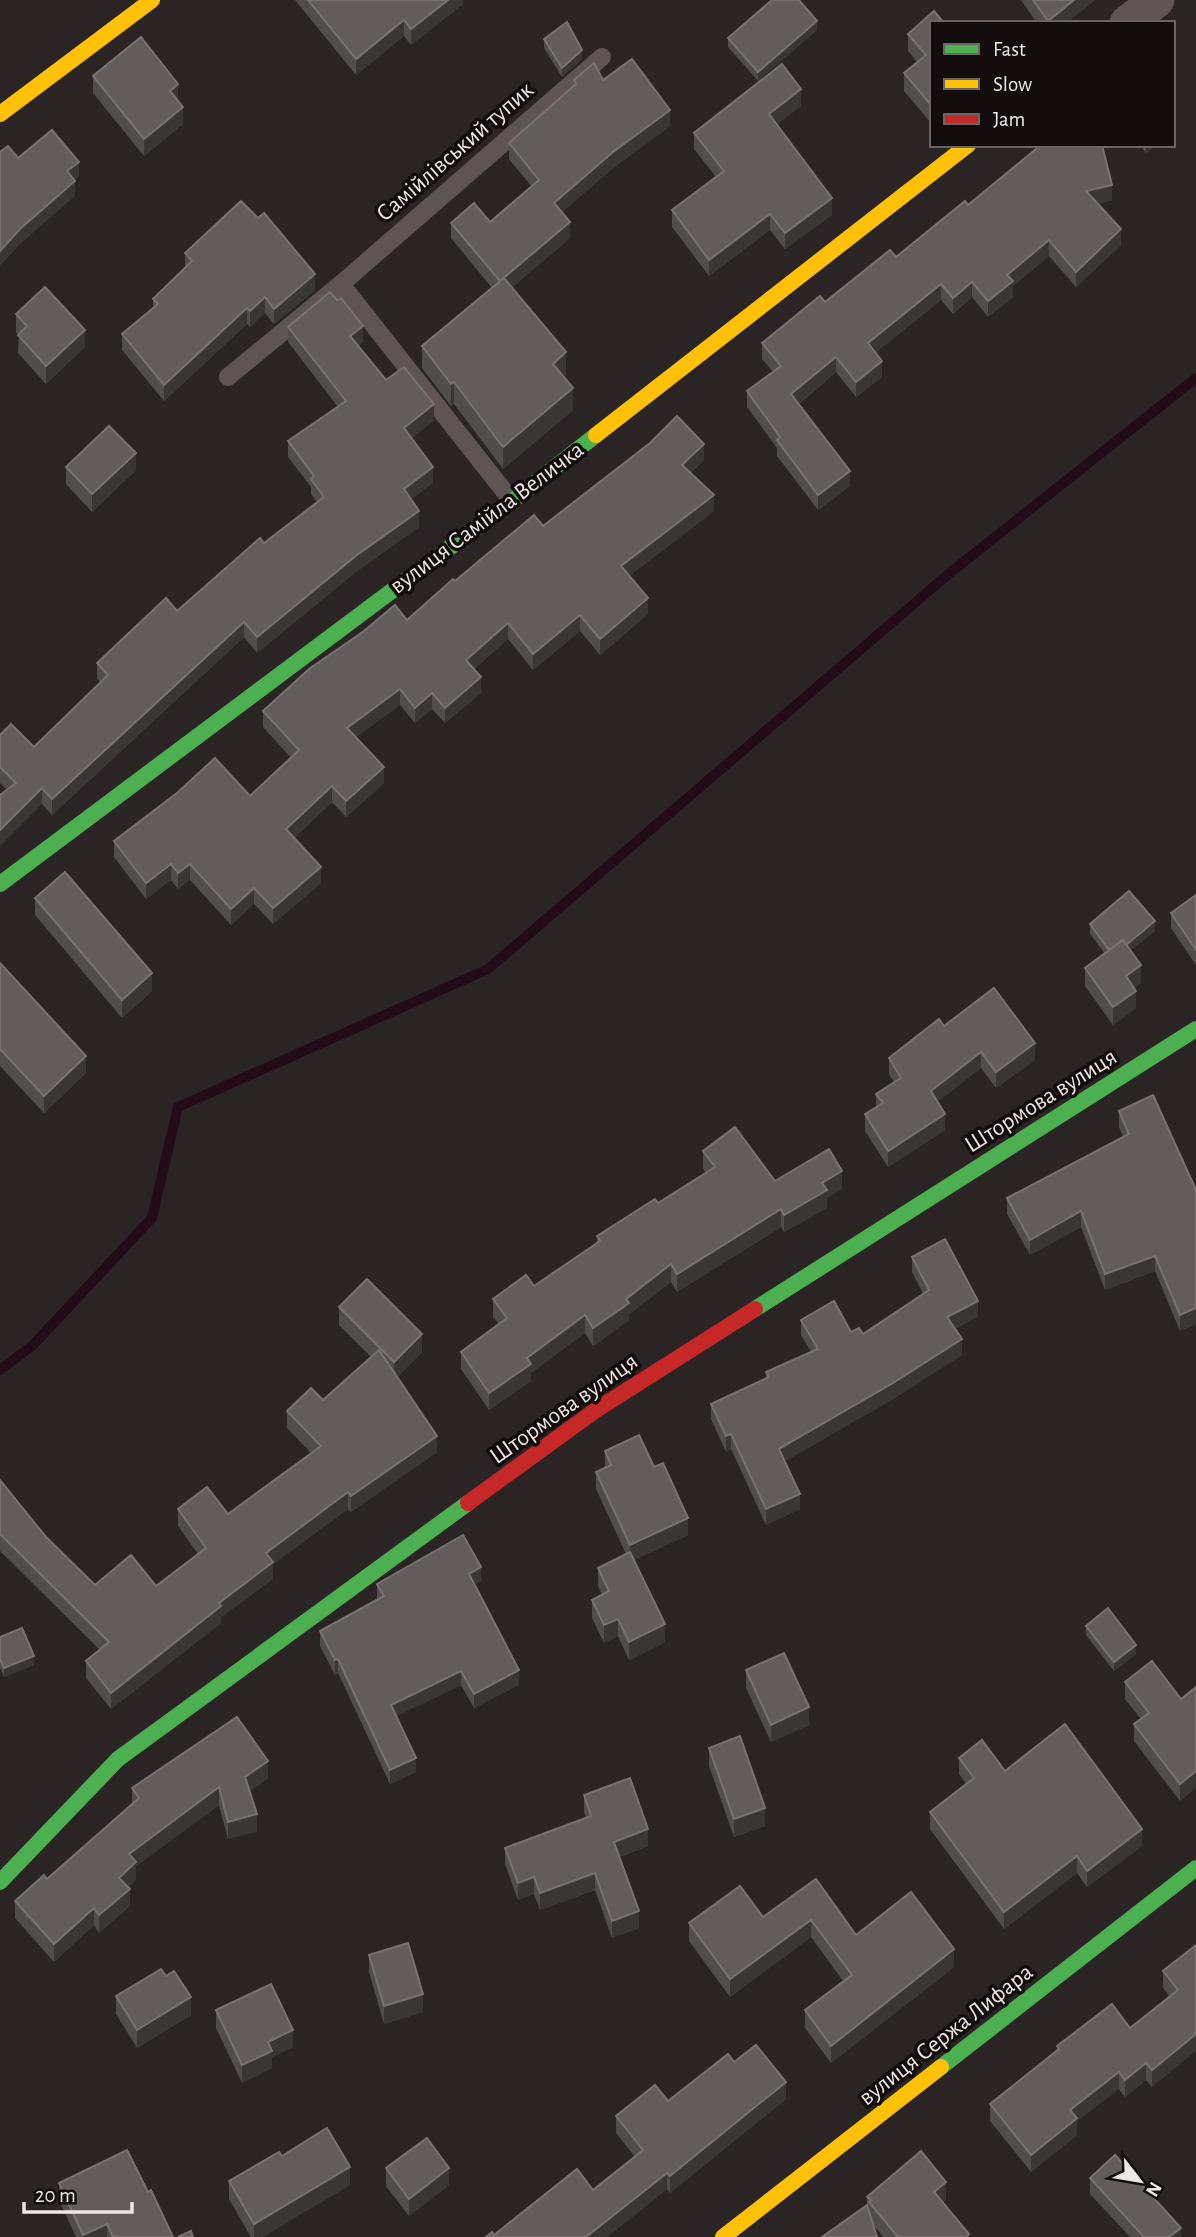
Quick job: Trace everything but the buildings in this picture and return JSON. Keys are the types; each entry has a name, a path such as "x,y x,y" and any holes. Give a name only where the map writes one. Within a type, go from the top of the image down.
{"street":[{"path":"102,38 119,0"},
{"path":"0,114 152,0"},
{"path":"1130,21 1157,0"},
{"name":"вулиця Самійла Величка","path":"0,884 512,500 965,147"},
{"name":"Штормова вулиця","path":"0,1882 118,1759 596,1410 1196,1029"},
{"name":"вулиця Сержа Лифара","path":"723,2237 1196,1868"}],"lane":[{"name":"Самійлівський тупик","path":"228,376 341,284 602,57"},
{"path":"341,284 512,500"}],"waterway":[{"path":"0,1370 33,1345 152,1218 178,1107 488,969 951,572 1196,378"}],"traffic: fast":[{"path":"0,884 512,501 596,435"},
{"path":"755,1309 1196,1029"},
{"path":"0,1882 118,1759 468,1503"},
{"path":"941,2067 1196,1868"}],"traffic: slow":[{"path":"0,114 152,0"},
{"path":"596,435 965,147"},
{"path":"723,2237 941,2067"}],"traffic: jam":[{"path":"468,1503 596,1410 755,1309"}]}
